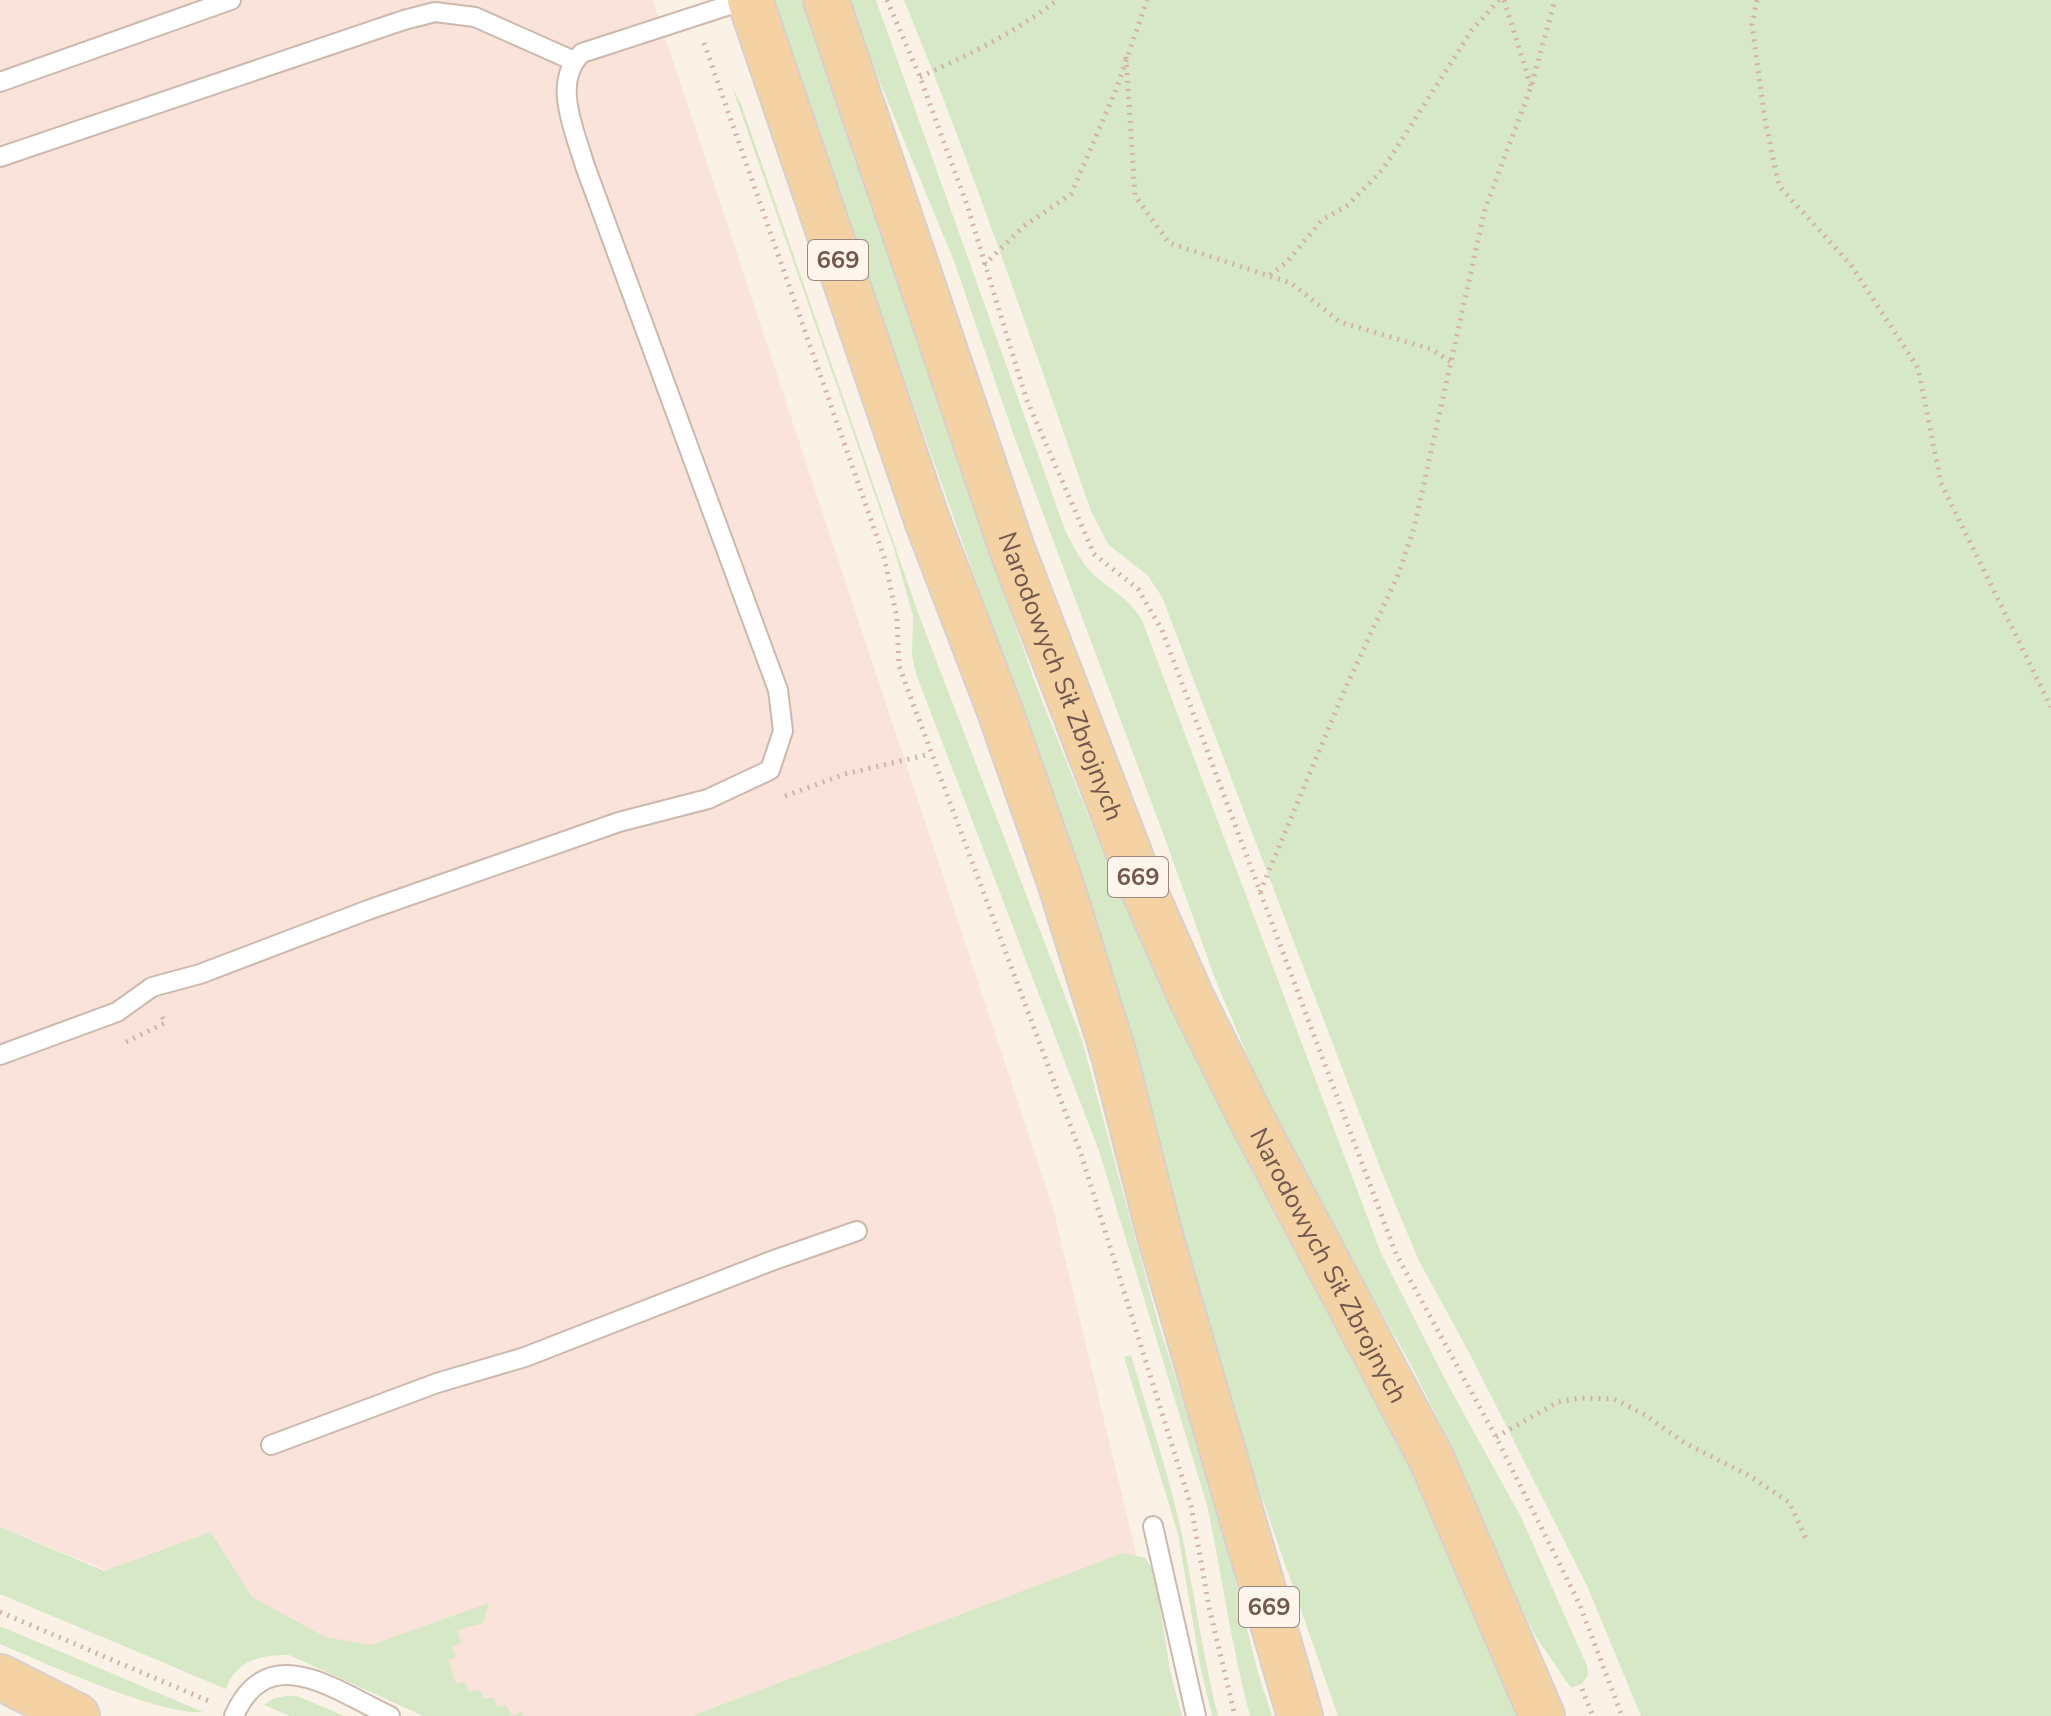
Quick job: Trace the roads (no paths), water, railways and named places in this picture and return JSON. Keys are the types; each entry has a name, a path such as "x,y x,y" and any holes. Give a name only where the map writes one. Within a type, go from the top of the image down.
{"main road":[{"name":"669","path":"747,0 927,520 1000,711 1060,882 1114,1055 1160,1236 1300,1716"},
{"name":"Narodowych Sił Zbrojnych","path":"826,0 1012,549 1139,879 1191,997 1251,1118 1432,1460 1542,1716"},
{"path":"0,1677 77,1716"}],"lane":[{"path":"0,82 231,0"},
{"path":"0,1055 117,1012 152,987 200,974 368,910 619,822 708,799 770,770 783,731 778,690 585,166 568,104 566,81 574,61 582,53 747,0"},
{"path":"0,157 435,12 475,17 574,61"},
{"path":"271,1445 437,1383 525,1357 857,1231"},
{"path":"1153,1526 1196,1716"},
{"path":"235,1714 252,1685 287,1674 309,1678 390,1716"}]}
